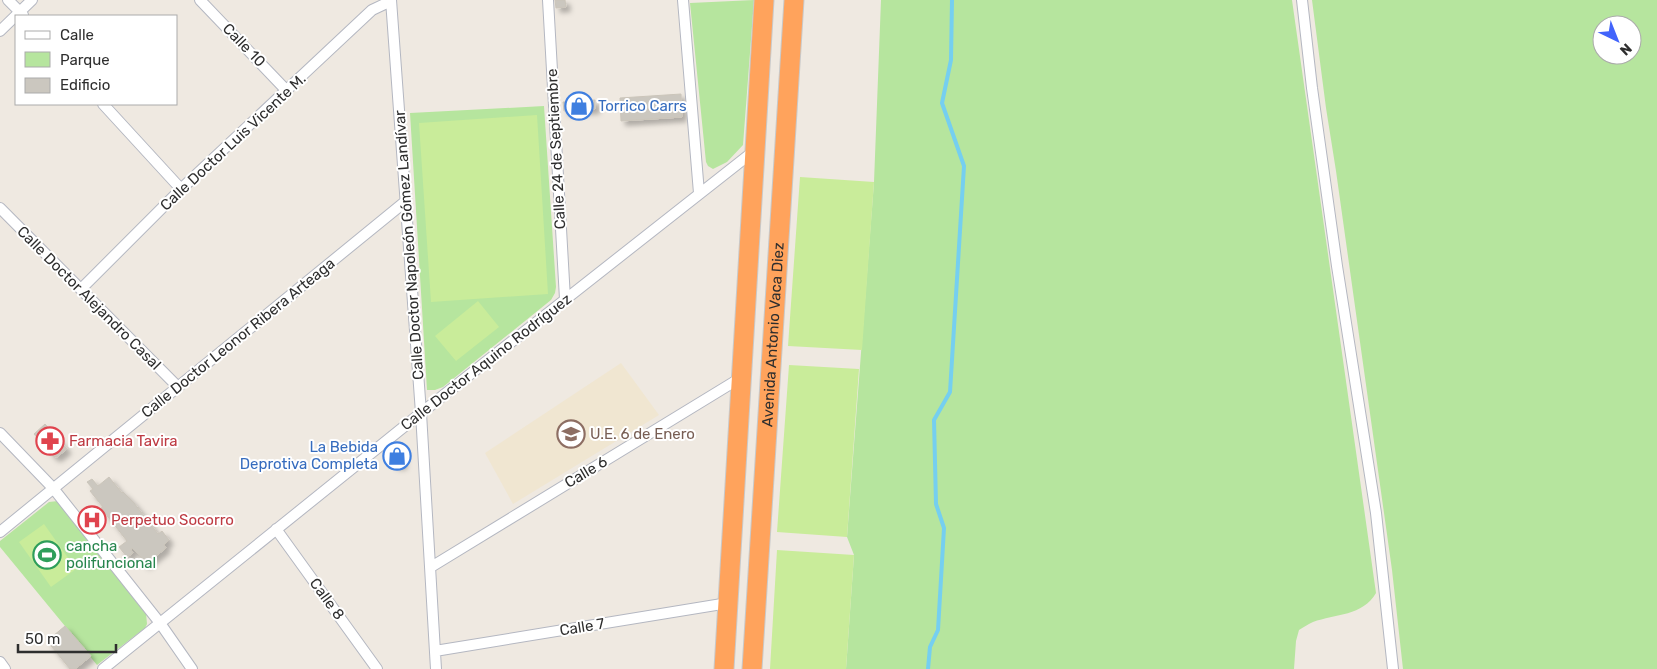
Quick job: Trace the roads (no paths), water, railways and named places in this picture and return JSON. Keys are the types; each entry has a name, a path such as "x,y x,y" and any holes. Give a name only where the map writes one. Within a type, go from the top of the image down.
{"highway":[{"name":"Avenida Antonio Vaca Diez","path":"724,669 764,0"},
{"name":"Avenida Antonio Vaca Diez","path":"752,669 794,0"},
{"path":"728,603 742,602 748,608 746,669"}],"street":[{"path":"8,0 22,14 32,0"},
{"name":"Calle 10","path":"200,0 287,91"},
{"name":"Calle 24 de Septiembre","path":"548,0 565,299"},
{"path":"683,0 699,193"},
{"path":"1302,0 1312,88 1337,266 1376,513 1393,669"},
{"name":"Calle Doctor Luis Vicente M.","path":"81,289 181,189 372,10 391,1"},
{"name":"Calle Doctor Napoleón Gómez Landívar","path":"391,1 421,412 436,669"},
{"path":"0,31 15,19"},
{"path":"105,105 181,189"},
{"name":"Calle Doctor Aquino Rodríguez","path":"103,669 421,412 754,151"},
{"name":"Calle Doctor Leonor Ribera Arteaga","path":"0,532 406,201"},
{"name":"Calle Doctor Alejandro Casal","path":"0,208 178,387"},
{"name":"Calle 6","path":"431,567 742,377"},
{"path":"0,433 53,488 160,623 192,669"},
{"name":"Calle 8","path":"276,529 377,669"},
{"name":"Calle 7","path":"435,651 728,603"},
{"path":"0,662 5,669"}],"waterway":[{"path":"928,669 930,647 938,630 944,528 936,504 934,420 950,392 964,166 942,103 951,60 952,0"}],"place":[{"name":"Torrico Carrs","path":"579,106"},
{"name":"U.E. 6 de Enero","path":"571,434"},
{"name":"Farmacia Tavira","path":"50,441"},
{"name":"La Bebida Deprotiva Completa","path":"397,456"},
{"name":"Perpetuo Socorro","path":"92,520"},
{"name":"cancha polifuncional","path":"47,555"}]}
